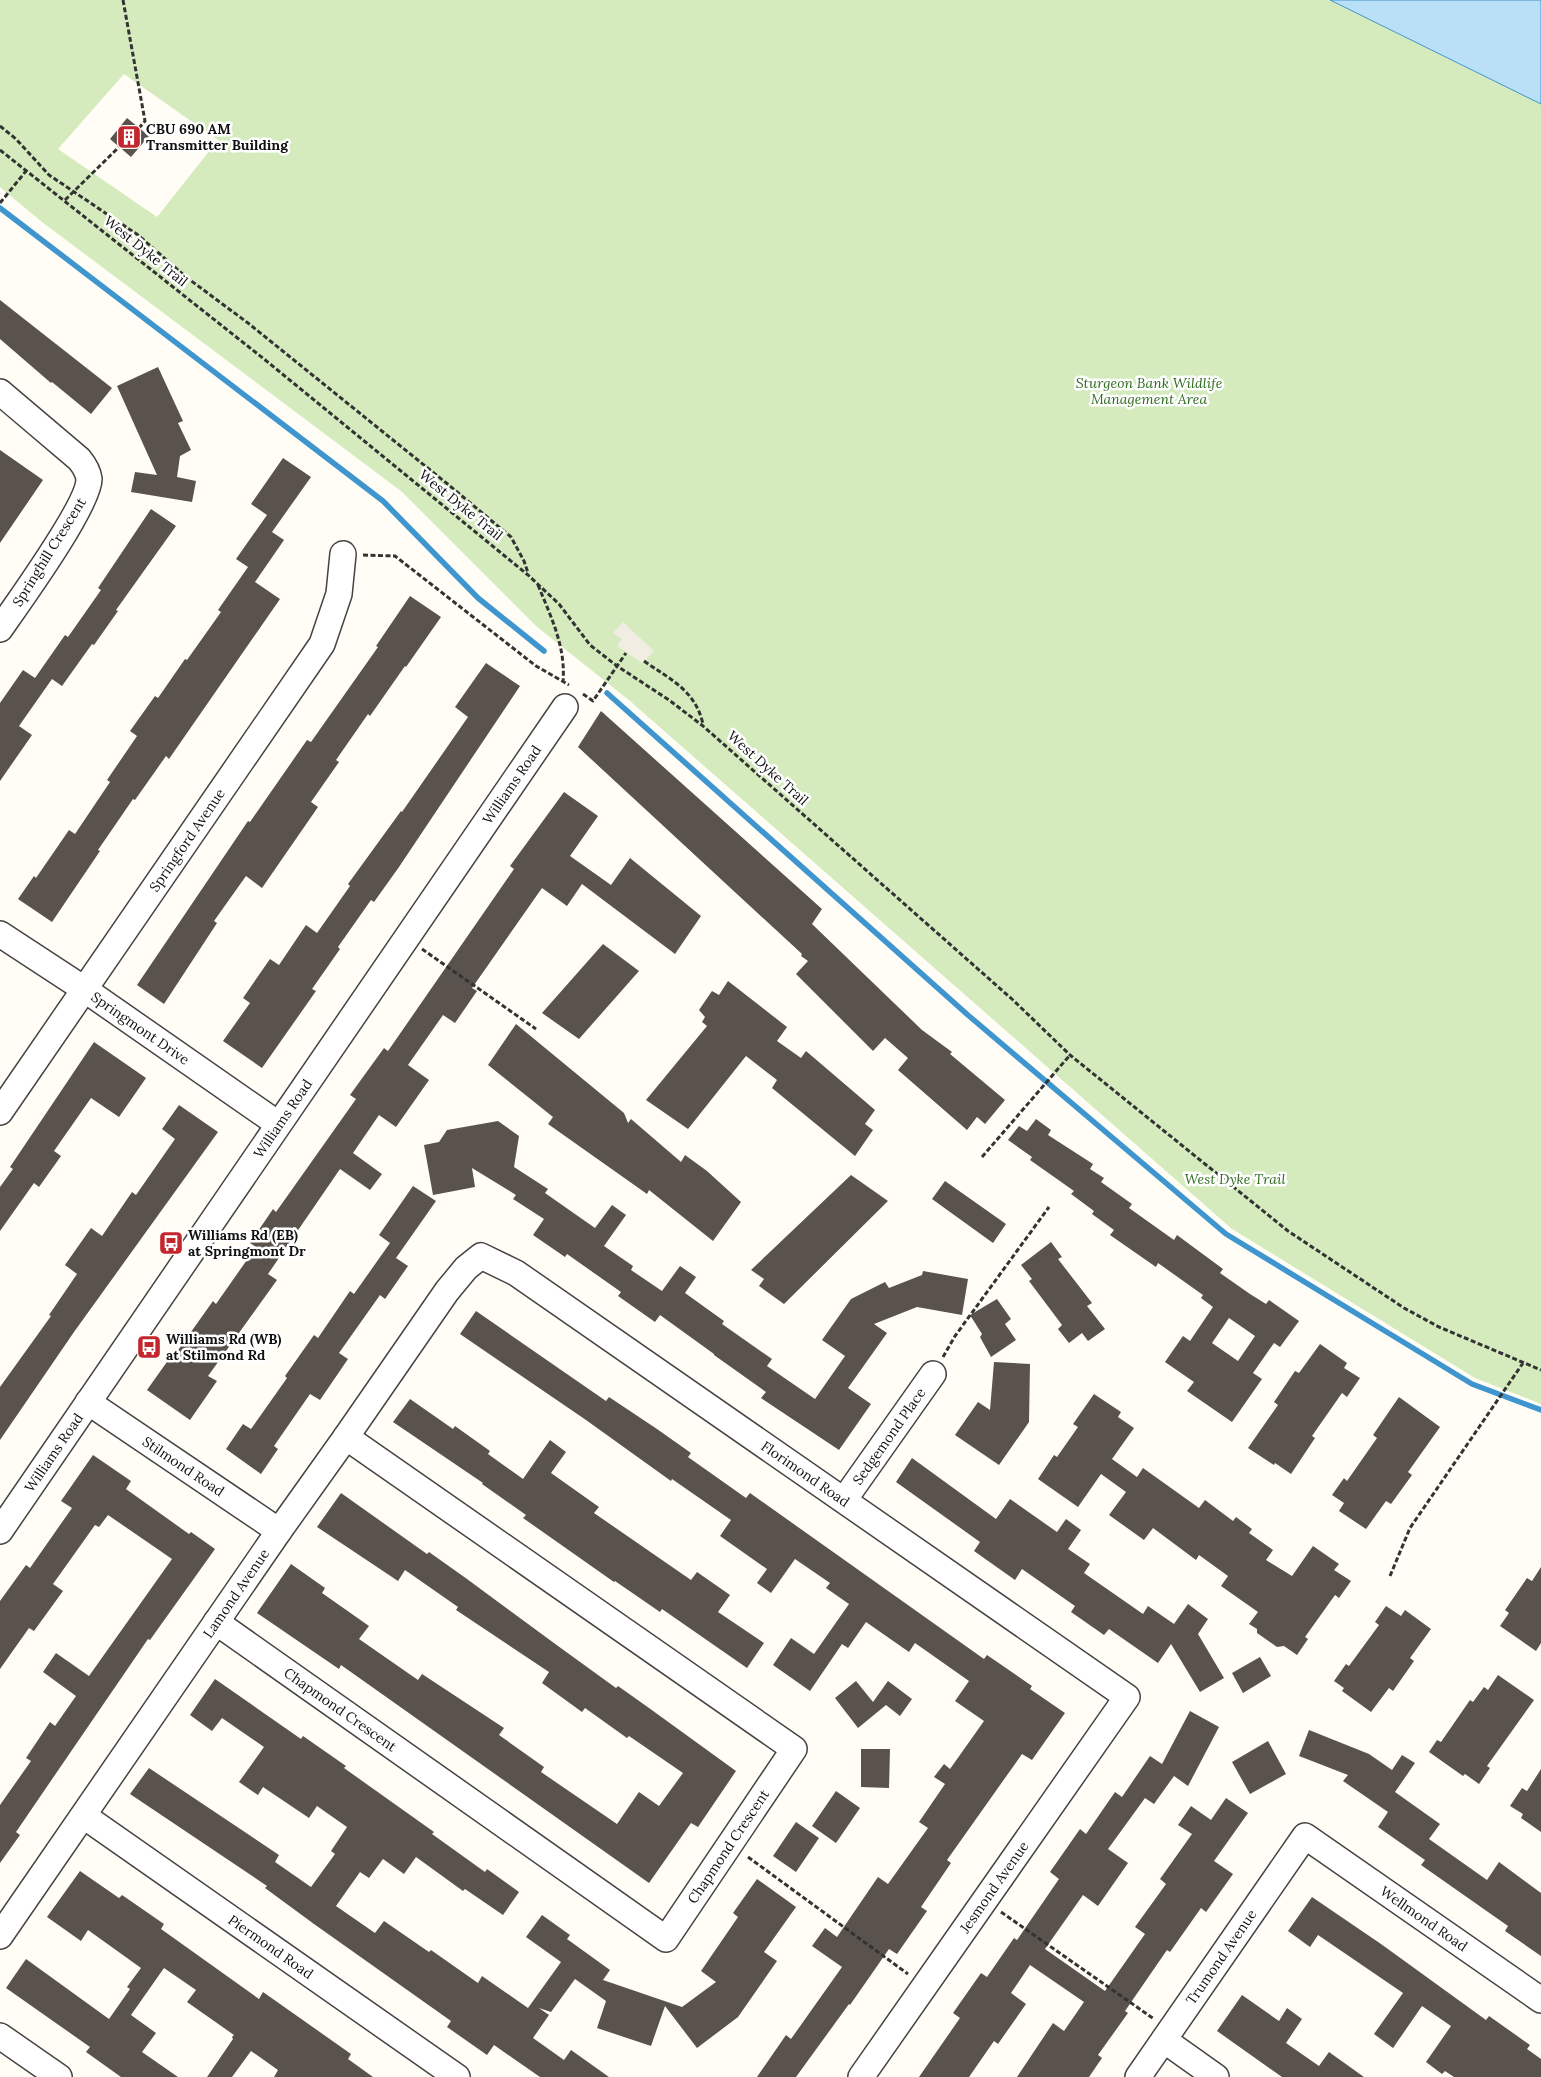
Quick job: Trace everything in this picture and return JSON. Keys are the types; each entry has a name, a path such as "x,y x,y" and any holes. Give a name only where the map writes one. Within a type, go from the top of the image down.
{"street":[{"name":"Springhill Crescent","path":"0,392 79,459 86,468 89,478 80,505 39,572 0,629"},
{"name":"Springford Avenue","path":"0,1112 322,644 339,594 343,554"},
{"name":"Williams Road","path":"0,1531 405,937 565,707"},
{"name":"Springmont Drive","path":"0,934 84,989 278,1124"},
{"name":"Lamond Avenue","path":"0,1936 447,1291 466,1268 481,1256"},
{"name":"Florimond Road","path":"481,1256 516,1273 1127,1697"},
{"name":"Sedgemond Place","path":"844,1500 933,1374"},
{"name":"Stilmond Road","path":"88,1402 279,1531"},
{"name":"Chapmond Crescent","path":"216,1622 666,1939 794,1749 346,1437"},
{"name":"Jesmond Avenue","path":"861,2077 1127,1697"},
{"name":"Piermond Road","path":"84,1816 456,2077"},
{"name":"Wellmond Road","path":"1305,1836 1541,2000"},
{"name":"Trumond Avenue","path":"1138,2077 1305,1836"},
{"path":"1167,2035 1216,2077"},
{"path":"0,2036 59,2077"}],"path":[{"path":"123,0 145,121 139,128"},
{"path":"0,126 16,139 49,175 113,220 138,235 186,277 344,400 511,537 524,561 528,575"},
{"path":"65,200 120,147"},
{"name":"West Dyke Trail","path":"0,150 264,359 528,575 559,604 590,645 703,726 1005,994 1070,1055 1288,1231 1411,1312 1440,1328 1541,1370"},
{"path":"0,203 26,171"},
{"path":"343,554 394,556 536,666 593,701 626,653"},
{"path":"537,583 559,638 564,670 562,681"},
{"path":"644,661 688,693 696,704 703,726"},
{"path":"405,937 536,1029"},
{"path":"982,1157 1070,1055"},
{"path":"933,1374 956,1336 1050,1206"},
{"path":"1390,1576 1410,1528 1523,1363"},
{"path":"731,1844 925,1986"},
{"path":"985,1900 1167,2035"}],"green space":[{"name":"Sturgeon Bank Wildlife Management Area","path":"0,0 1541,0 1541,1404 1475,1378 1232,1229 630,701 536,626 401,491 42,222 0,187","holes":["124,74 218,140 157,217 58,149"]}],"shaded area":[{"path":"623,622 654,651 642,663 617,646 622,639 613,633"}],"water":[{"path":"1330,0 1541,0 1541,104"}],"building":[{"name":"CBU 690 AM Transmitter Building","path":"127,118 149,136 131,157 110,139"},
{"path":"0,300 112,388 91,414 51,383 0,339"},
{"path":"158,367 183,421 178,423 191,450 180,456 177,477 196,481 192,502 131,492 135,472 157,475 117,386"},
{"path":"0,450 43,480 0,543"},
{"path":"283,458 311,477 272,532 284,540 255,582 280,599 169,759 166,756 135,800 133,799 52,922 18,899 34,876 36,878 69,830 75,834 110,782 107,780 137,736 130,731 155,696 158,698 221,612 218,610 248,567 236,559 267,515 251,504"},
{"path":"151,509 176,526 116,610 118,611 94,645 92,644 62,686 52,679 19,726 32,735 0,781 0,703 23,670 35,678 65,635 68,637 101,590 98,588"},
{"path":"410,596 441,617 336,760 339,762 311,802 318,807 262,888 246,876 214,921 217,923 164,1004 137,985 248,821 250,822 307,740 311,742 378,647 376,646"},
{"path":"486,663 520,686 399,867 374,902 371,900 338,947 340,949 312,989 316,991 262,1068 223,1041 250,1003 243,998 270,959 279,965 306,925 317,933 350,886 348,884 402,812 468,717 455,707"},
{"path":"601,711 822,909 812,924 922,1030 952,1052 950,1054 1005,1100 985,1124 977,1117 967,1130 898,1070 908,1058 885,1038 873,1051 796,974 808,961 801,956 802,954 578,747"},
{"path":"564,792 598,816 570,856 611,885 630,858 701,916 675,954 582,884 567,906 542,888 472,988 477,991 455,1023 443,1015 408,1065 429,1080 396,1127 379,1115 353,1153 382,1174 370,1190 340,1169 268,1274 277,1280 208,1376 217,1381 190,1420 147,1390 213,1301 216,1304 256,1247 250,1243 273,1209 276,1212 356,1099 350,1095 384,1048 388,1051 514,869 510,866"},
{"path":"603,944 639,971 579,1039 542,1013"},
{"path":"728,981 787,1027 777,1041 801,1058 806,1051 875,1110 865,1124 873,1130 855,1156 772,1088 777,1080 746,1056 688,1129 646,1100 707,1026 702,1022 705,1017 699,1010 712,991 719,995"},
{"path":"516,1024 624,1113 628,1123 631,1119 681,1162 685,1155 707,1171 741,1202 713,1241 649,1190 647,1194 548,1124 553,1117 488,1065"},
{"path":"94,1042 146,1078 119,1117 91,1098 54,1151 61,1156 39,1187 34,1183 0,1231 0,1187 13,1169 10,1167"},
{"path":"179,1105 218,1132 74,1332 0,1440 0,1387 51,1316 49,1315 77,1274 65,1265 91,1228 102,1236 132,1192 136,1195 175,1139 162,1129"},
{"path":"1036,1119 1051,1130 1048,1135 1093,1164 1090,1169 1104,1178 1101,1182 1132,1204 1129,1208 1174,1240 1177,1235 1223,1269 1220,1273 1250,1294 1266,1304 1269,1300 1299,1321 1280,1347 1274,1343 1253,1373 1262,1379 1232,1422 1187,1391 1194,1382 1165,1362 1183,1336 1190,1341 1213,1307 1201,1298 1203,1295 1158,1263 1156,1267 1110,1235 1114,1230 1092,1214 1094,1211 1071,1194 1074,1191 1030,1160 1032,1157 1008,1140 1019,1126 1027,1131","holes":["1229,1318 1255,1336 1238,1361 1212,1343"]},
{"path":"498,1121 519,1136 514,1167 548,1189 545,1193 595,1228 612,1205 626,1215 604,1246 633,1266 631,1270 662,1291 680,1266 696,1277 685,1293 724,1321 722,1324 772,1359 767,1366 815,1399 845,1356 822,1340 851,1299 885,1282 889,1288 922,1275 923,1271 968,1279 962,1315 917,1307 874,1324 887,1333 848,1388 871,1404 839,1450 761,1398 766,1392 660,1315 655,1322 618,1296 621,1292 567,1254 565,1257 533,1235 544,1219 513,1199 516,1195 472,1168 475,1187 433,1195 424,1145 439,1142 447,1130"},
{"path":"851,1175 888,1201 784,1304 759,1286 764,1279 751,1270"},
{"path":"945,1181 1006,1224 993,1243 932,1199"},
{"path":"413,1186 436,1201 396,1258 408,1266 385,1299 380,1295 339,1353 348,1359 320,1400 310,1394 274,1446 278,1449 261,1474 226,1449 243,1424 251,1429 287,1378 285,1376 314,1335 318,1338 350,1291 354,1294 390,1243 379,1235"},
{"path":"1051,1242 1062,1257 1058,1259 1092,1303 1087,1306 1105,1329 1088,1341 1082,1333 1069,1343 1058,1329 1062,1325 1029,1281 1032,1279 1021,1265"},
{"path":"997,1299 1011,1319 1005,1324 1016,1340 991,1357 980,1337 982,1334 970,1315"},
{"path":"476,1311 606,1401 609,1397 657,1429 691,1453 688,1457 746,1498 750,1493 984,1659 987,1655 1032,1686 1030,1689 1065,1713 1032,1760 1022,1754 947,1860 951,1863 921,1907 927,1911 897,1954 889,1949 796,2077 757,2077 786,2035 791,2039 842,1967 812,1946 825,1928 837,1937 878,1877 888,1884 928,1828 919,1822 945,1784 934,1777 944,1764 950,1769 984,1721 955,1701 969,1681 915,1643 909,1652 866,1622 848,1648 842,1644 810,1691 773,1665 791,1638 814,1654 849,1604 826,1588 830,1583 795,1559 771,1593 757,1583 767,1569 720,1536 731,1520 672,1479 671,1481 460,1334"},
{"path":"1320,1344 1347,1363 1344,1368 1360,1378 1347,1397 1342,1393 1312,1436 1315,1438 1291,1474 1248,1448 1278,1405 1274,1402 1295,1371 1299,1373"},
{"path":"994,1362 1030,1364 1029,1422 999,1465 955,1435 978,1402 990,1410"},
{"path":"1094,1394 1121,1412 1118,1417 1134,1428 1112,1459 1137,1477 1143,1468 1199,1508 1205,1500 1233,1521 1236,1517 1252,1529 1249,1533 1273,1550 1266,1560 1292,1576 1313,1546 1339,1564 1334,1570 1351,1581 1339,1598 1335,1595 1305,1637 1308,1639 1297,1655 1284,1646 1277,1647 1257,1633 1257,1629 1249,1624 1258,1612 1221,1586 1228,1576 1199,1555 1196,1560 1153,1528 1144,1540 1109,1515 1126,1492 1101,1474 1078,1507 1038,1479 1054,1455 1057,1457 1078,1427 1073,1424"},
{"path":"1399,1397 1440,1427 1408,1472 1412,1475 1391,1504 1386,1501 1366,1529 1339,1511 1344,1503 1332,1495 1344,1478 1347,1481 1377,1438 1373,1435"},
{"path":"410,1399 453,1429 455,1426 490,1451 488,1454 523,1479 550,1440 566,1452 551,1473 599,1507 594,1513 691,1580 697,1572 730,1595 718,1612 764,1643 747,1668 662,1609 660,1612 614,1582 523,1518 526,1515 483,1483 393,1422"},
{"path":"93,1455 131,1481 126,1489 189,1534 191,1532 215,1549 150,1640 148,1639 16,1832 20,1835 0,1863 0,1805 31,1761 26,1758 50,1722 55,1726 76,1696 43,1672 56,1653 89,1676 172,1559 108,1515 99,1527 95,1525 53,1584 63,1591 34,1631 29,1628 0,1669 0,1601 26,1565 30,1568 72,1508 61,1501"},
{"path":"912,1458 996,1519 1010,1499 1057,1532 1066,1519 1081,1530 1068,1549 1090,1564 1084,1573 1143,1614 1148,1606 1174,1624 1188,1604 1208,1619 1198,1634 1224,1678 1200,1692 1171,1644 1158,1663 1109,1629 1104,1635 1071,1612 1075,1606 1022,1569 1015,1580 974,1551 980,1542 896,1482"},
{"path":"341,1493 427,1554 429,1552 616,1688 618,1686 736,1771 698,1827 691,1823 649,1883 341,1665 339,1669 257,1613 291,1564 325,1588 322,1593 369,1626 359,1639 418,1680 422,1674 504,1728 499,1735 544,1767 541,1772 617,1824 639,1792 659,1806 683,1773 629,1736 627,1738 585,1708 582,1712 542,1683 549,1672 456,1610 458,1607 405,1570 398,1581 317,1527"},
{"path":"1541,1567 1541,1643 1536,1651 1500,1626 1509,1613 1505,1610 1527,1578 1532,1581"},
{"path":"1386,1606 1401,1616 1405,1610 1431,1629 1410,1658 1414,1661 1393,1691 1389,1688 1371,1712 1342,1691 1344,1688 1334,1681 1346,1664 1349,1666 1379,1625 1375,1622"},
{"path":"1260,1657 1271,1676 1243,1693 1232,1673"},
{"path":"1498,1675 1534,1700 1487,1766 1490,1768 1479,1784 1465,1774 1463,1776 1429,1752 1437,1740 1441,1742 1470,1700 1473,1702 1484,1687 1488,1690"},
{"path":"215,1679 301,1739 303,1736 346,1766 344,1768 434,1832 432,1834 485,1872 487,1869 519,1892 503,1915 465,1889 463,1891 416,1857 404,1874 383,1859 369,1878 360,1872 336,1906 375,1933 384,1921 429,1952 431,1950 478,1983 482,1976 528,2008 561,1962 526,1937 542,1915 570,1935 567,1939 610,1970 603,1980 682,2007 716,1982 701,1971 738,1917 733,1913 757,1879 796,1907 764,1952 777,1961 738,2017 697,2048 665,2006 651,2046 597,2028 606,2001 575,1979 551,2012 539,2008 549,2015 533,2038 564,2060 571,2050 609,2077 540,2077 494,2045 487,2055 447,2027 451,2021 314,1924 265,1888 267,1886 130,1794 149,1768 279,1855 275,1862 311,1887 335,1854 331,1851 347,1827 317,1806 309,1818 263,1787 258,1795 239,1782 264,1747 222,1718 212,1731 190,1715"},
{"path":"856,1681 873,1702 888,1681 912,1699 900,1716 886,1705 858,1728 835,1698"},
{"path":"1190,1711 1219,1727 1188,1786 1174,1776 1154,1804 1145,1798 1108,1849 1128,1863 1098,1906 1083,1895 1045,1949 1105,1991 1145,1934 1135,1927 1166,1884 1160,1879 1192,1834 1178,1825 1191,1806 1211,1820 1226,1798 1248,1813 1214,1861 1233,1874 1206,1912 1201,1908 1170,1952 1167,1950 1125,2011 1128,2013 1098,2055 1102,2058 1089,2077 1017,2077 1053,2023 1064,2031 1084,2002 1030,1965 1011,1993 1026,2004 998,2044 994,2041 969,2077 919,2077 960,2018 953,2013 981,1973 987,1977 1014,1938 1017,1940 1059,1879 1050,1872 1080,1829 1086,1834 1115,1792 1122,1797 1150,1756 1162,1764"},
{"path":"1309,1730 1369,1754 1392,1770 1402,1755 1415,1763 1395,1792 1440,1824 1429,1839 1487,1880 1499,1862 1541,1893 1541,1956 1505,1931 1508,1926 1421,1865 1425,1860 1378,1827 1388,1812 1343,1781 1348,1775 1299,1756"},
{"path":"1268,1741 1286,1774 1250,1794 1232,1762"},
{"path":"861,1749 890,1749 889,1788 861,1787"},
{"path":"1541,1769 1541,1832 1521,1818 1523,1814 1510,1806 1522,1788 1527,1791"},
{"path":"836,1791 860,1808 836,1843 812,1826"},
{"path":"796,1822 819,1838 796,1872 773,1856"},
{"path":"80,1871 119,1898 122,1895 164,1924 161,1929 259,1999 263,1992 351,2054 348,2059 373,2077 274,2077 278,2070 251,2051 232,2077 207,2077 234,2035 187,2002 196,1990 164,1968 131,2015 156,2033 142,2052 178,2077 121,2077 86,2052 90,2047 6,1988 26,1959 109,2019 130,1989 127,1987 141,1968 88,1930 81,1941 47,1917"},
{"path":"1312,1897 1486,2020 1489,2016 1530,2045 1527,2049 1541,2059 1541,2077 1454,2077 1445,2071 1442,2074 1426,2062 1451,2026 1422,2006 1393,2048 1374,2034 1403,1993 1318,1935 1310,1947 1288,1931"},
{"path":"1242,1995 1279,2021 1287,2008 1302,2019 1286,2043 1319,2066 1329,2052 1364,2077 1282,2077 1217,2031"}],"waterway":[{"path":"0,208 383,501 478,598 544,651"},
{"path":"607,693 969,1016 1226,1234 1472,1384 1541,1410"}],"place":[{"name":"CBU 690 AM Transmitter Building","path":"129,137"},
{"name":"Williams Rd (EB) at Springmont Dr","path":"171,1243"},
{"name":"Williams Rd (WB) at Stilmond Rd","path":"149,1347"}]}
